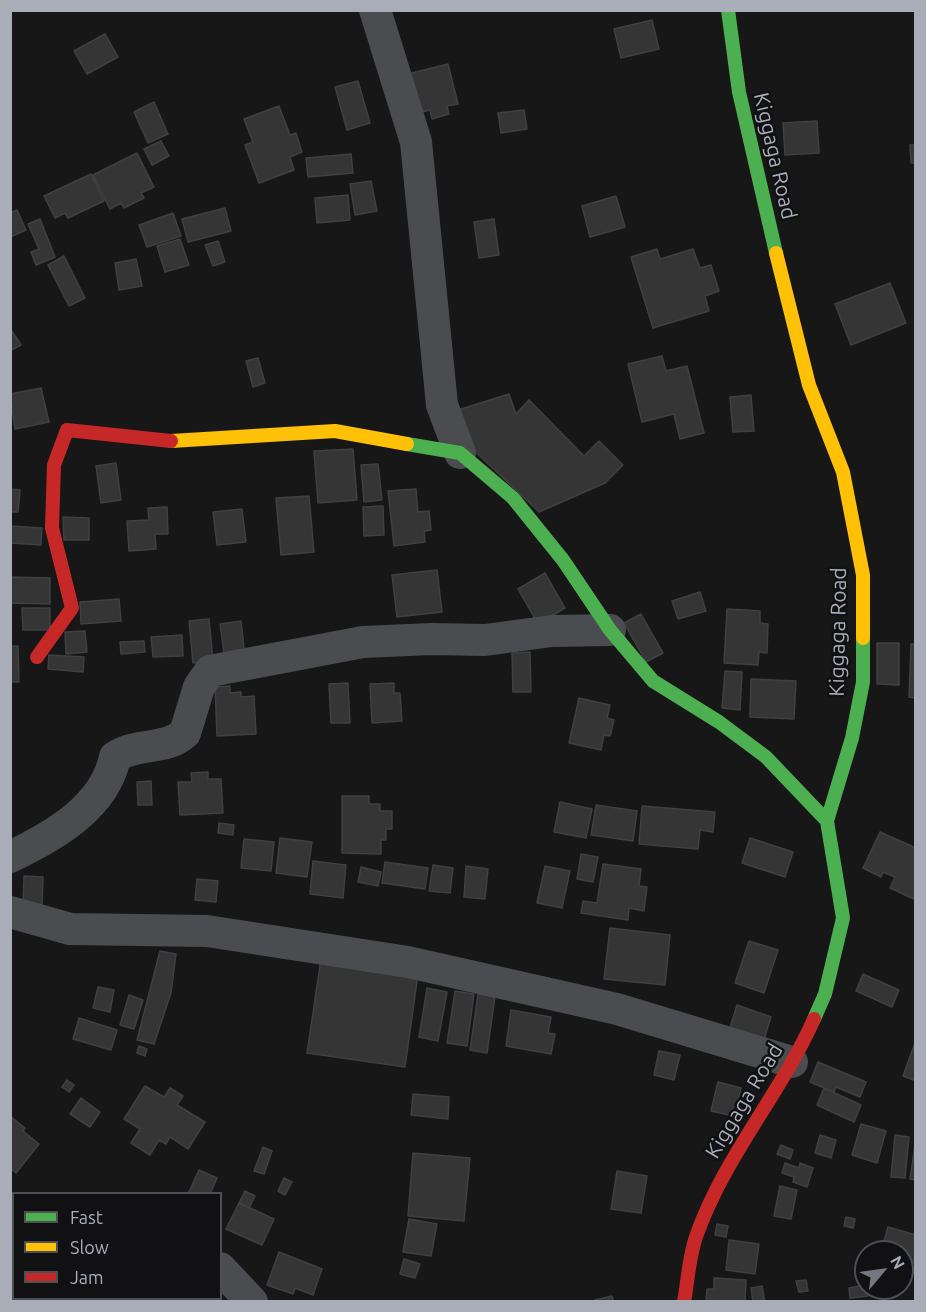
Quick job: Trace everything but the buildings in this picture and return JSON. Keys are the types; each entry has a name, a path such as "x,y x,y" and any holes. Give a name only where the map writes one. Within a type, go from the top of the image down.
{"street":[{"path":"375,10 416,142 442,405 460,453 513,498 563,560 610,630 653,681 719,722 766,757 827,821"},
{"name":"Kiggaga Road","path":"684,1302 696,1236 716,1188 792,1062 825,994 843,918 827,821 852,738 863,682 863,575 843,472 809,385 739,92 728,10"},
{"path":"37,657 72,608 52,528 54,465 67,430 176,441 335,431 460,453"},
{"path":"10,857 56,832 95,801 112,773 115,757 144,746 164,745 185,733 199,687 210,671 363,642 432,639 485,640 552,632 610,630"},
{"path":"10,912 70,929 207,930 408,962 617,1010 792,1062"},
{"path":"222,1270 252,1302"}],"traffic: fast":[{"path":"728,10 739,92 776,253"},
{"path":"407,444 460,453 513,498 563,560 610,630 653,681 719,722 766,757 827,821"},
{"path":"814,1019 825,994 843,918 827,821 852,738 863,682 863,638"}],"traffic: slow":[{"path":"776,253 809,385 843,472 863,575 863,638"},
{"path":"171,441 335,431 407,444"}],"traffic: jam":[{"path":"37,657 72,608 52,528 54,465 67,430 171,441"},
{"path":"684,1302 692,1250 709,1205 722,1178 786,1073 814,1019"}]}
